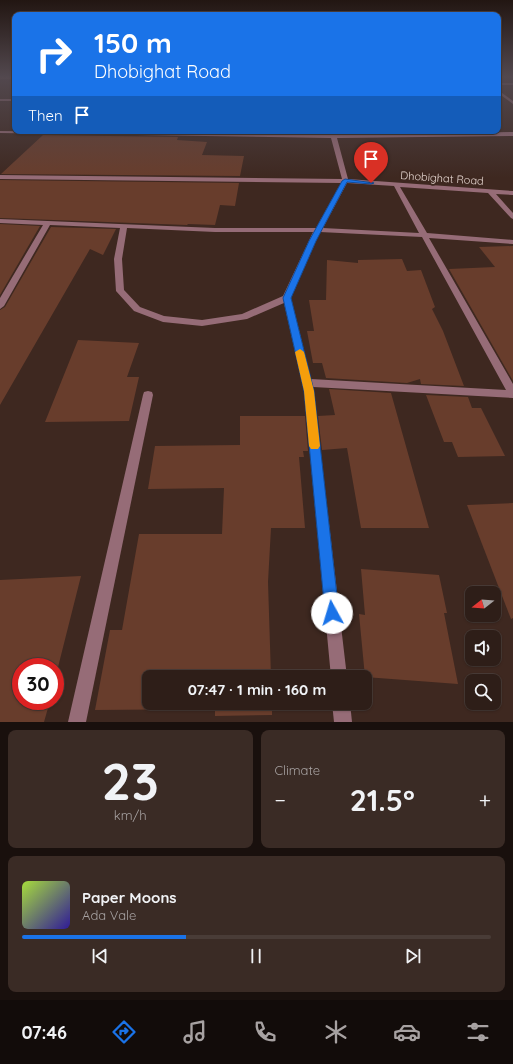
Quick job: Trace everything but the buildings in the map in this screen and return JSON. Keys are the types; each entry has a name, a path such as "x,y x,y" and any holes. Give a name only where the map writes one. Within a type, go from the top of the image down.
{"street":[{"path":"0,132 12,132"},
{"path":"134,134 335,137 443,134"},
{"path":"334,134 345,181 318,230 287,298 307,383 337,670"},
{"path":"501,134 513,134"},
{"name":"Dhobighat Road","path":"0,177 345,181 513,193"},
{"path":"396,185 513,394"},
{"path":"490,192 513,217"},
{"path":"0,221 124,226 318,230 424,235 513,242"},
{"path":"0,306 48,222"},
{"path":"124,226 118,259 120,292 137,309 163,319 202,323 244,317 287,298"},
{"path":"307,383 513,394"},
{"path":"77,722 148,395"},
{"path":"342,710 343,722"}],"slow traffic":[{"path":"300,352 309,391 314,446"}],"route":[{"path":"332,613 309,391 287,298 312,241 345,181 371,183"}]}
